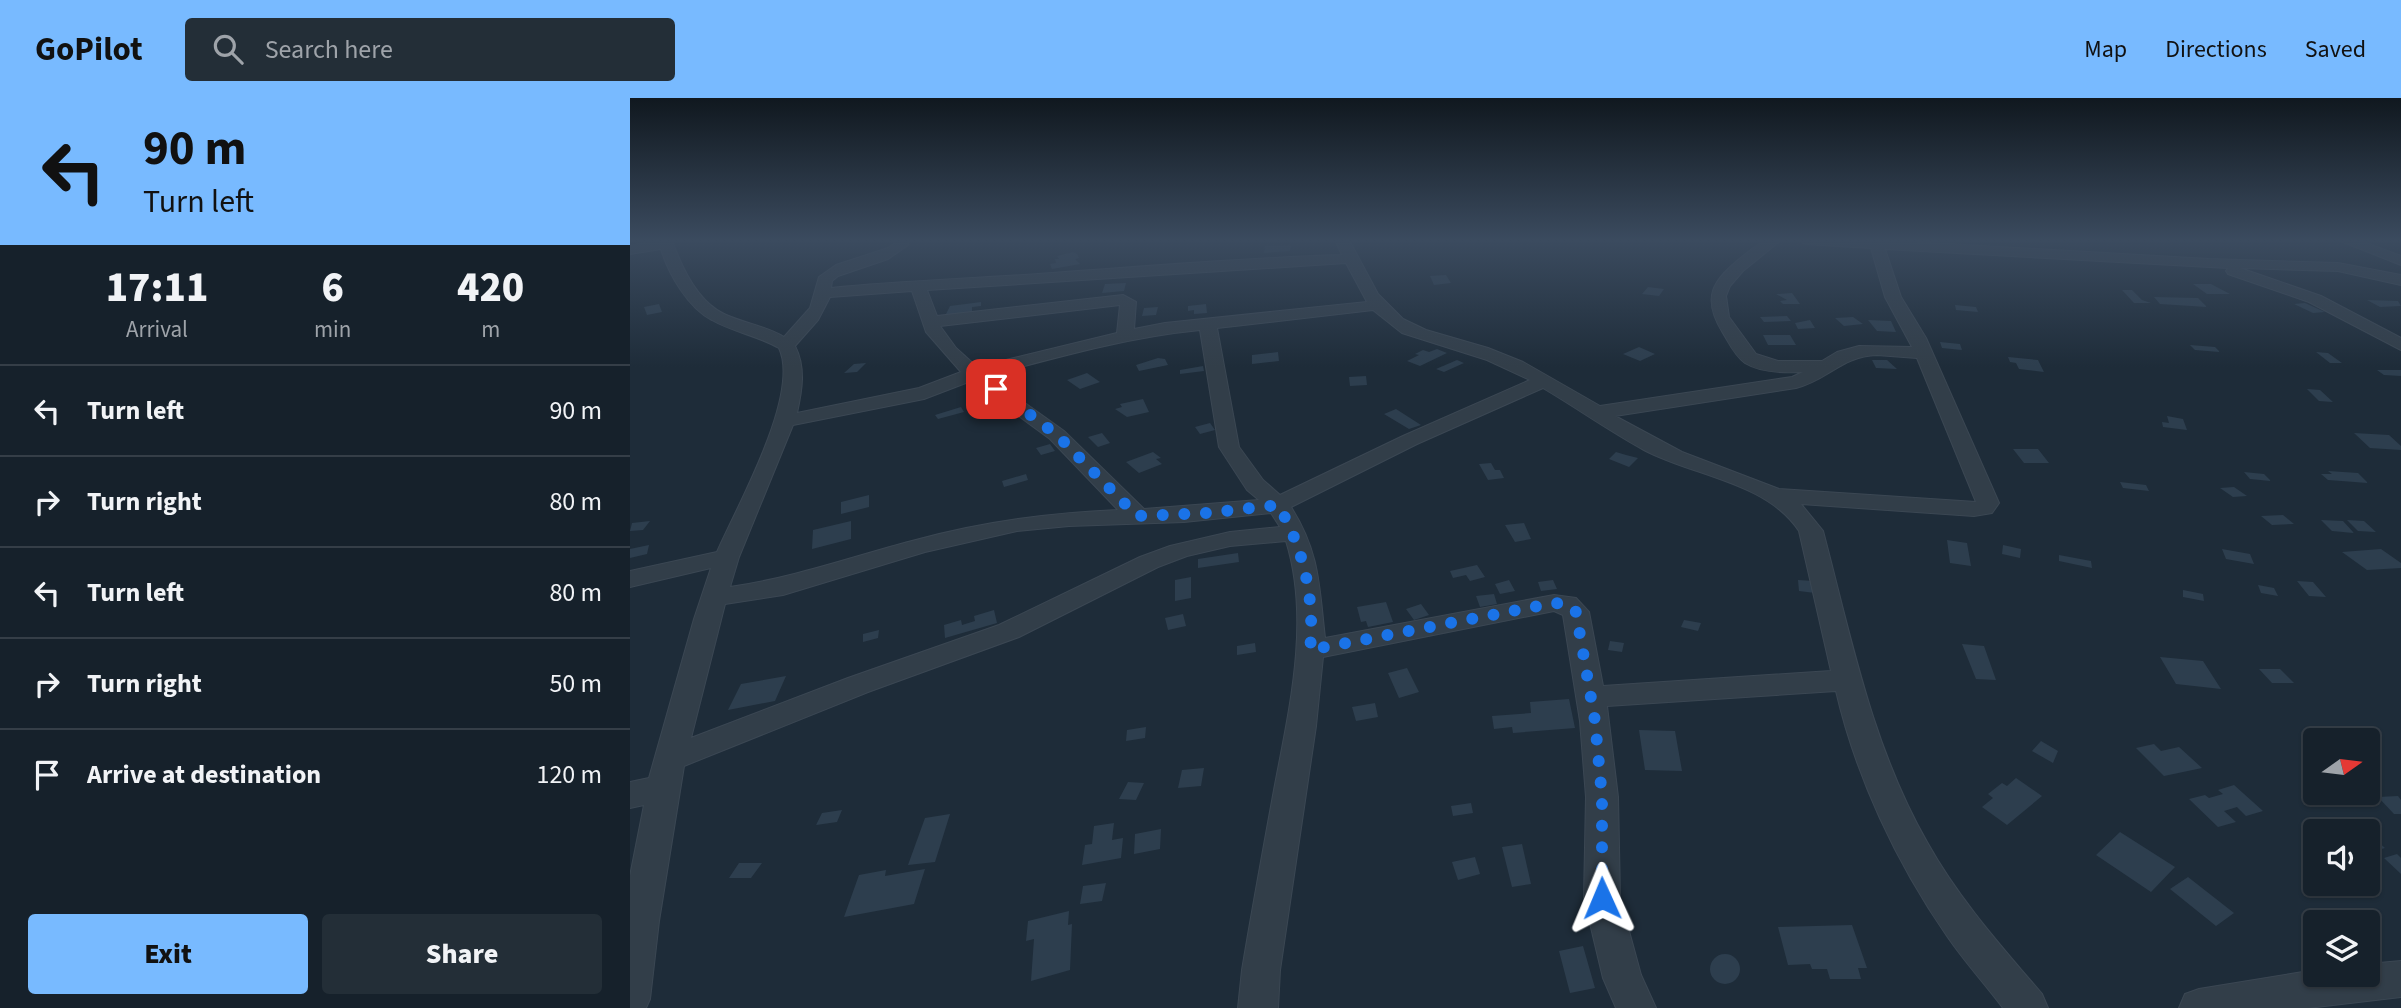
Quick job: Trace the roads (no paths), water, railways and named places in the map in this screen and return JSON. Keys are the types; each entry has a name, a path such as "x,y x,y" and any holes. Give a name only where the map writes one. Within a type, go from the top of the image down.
{"street":[{"path":"630,999 640,921 667,774 714,597 727,557 785,421 793,383 791,355 786,345 715,316 682,282"},
{"path":"786,345 813,318 825,293 824,282"},
{"path":"825,293 917,284 972,282"},
{"path":"1366,282 1379,305 1405,327 1493,356 1544,381 1673,456 1773,495 1793,507 1804,518 1811,531 1861,733 1914,852 1960,924 2028,1008"},
{"path":"1726,282 1718,300 1721,318 1752,359 1776,366 1827,367"},
{"path":"1773,495 1984,509 1988,503 1889,282"},
{"path":"2266,282 2315,299 2401,345"},
{"path":"917,284 930,322 941,342 973,374 1057,435 1137,516"},
{"path":"930,322 1123,300 1128,302 1125,336"},
{"path":"785,421 924,393 973,374 1165,328 1379,305"},
{"path":"1208,324 1229,447 1255,485 1278,505 1295,533 1304,560 1308,589 1310,650 1301,726 1261,970 1258,1008"},
{"path":"1596,413 1796,382 1848,354 1864,351 1923,353"},
{"path":"714,597 783,587 919,546 1006,526 1069,519 1208,513 1278,505 1410,440 1544,381"},
{"path":"630,795 667,774 858,685 1009,631 1149,562 1179,551 1230,539 1295,533"},
{"path":"630,579 727,557"},
{"path":"1310,650 1554,603 1567,604 1576,612 1592,697 1602,797 1602,898 1622,978 1636,1008"},
{"path":"1592,697 1847,680"},
{"path":"2199,1008 2285,992 2401,979"}]}
